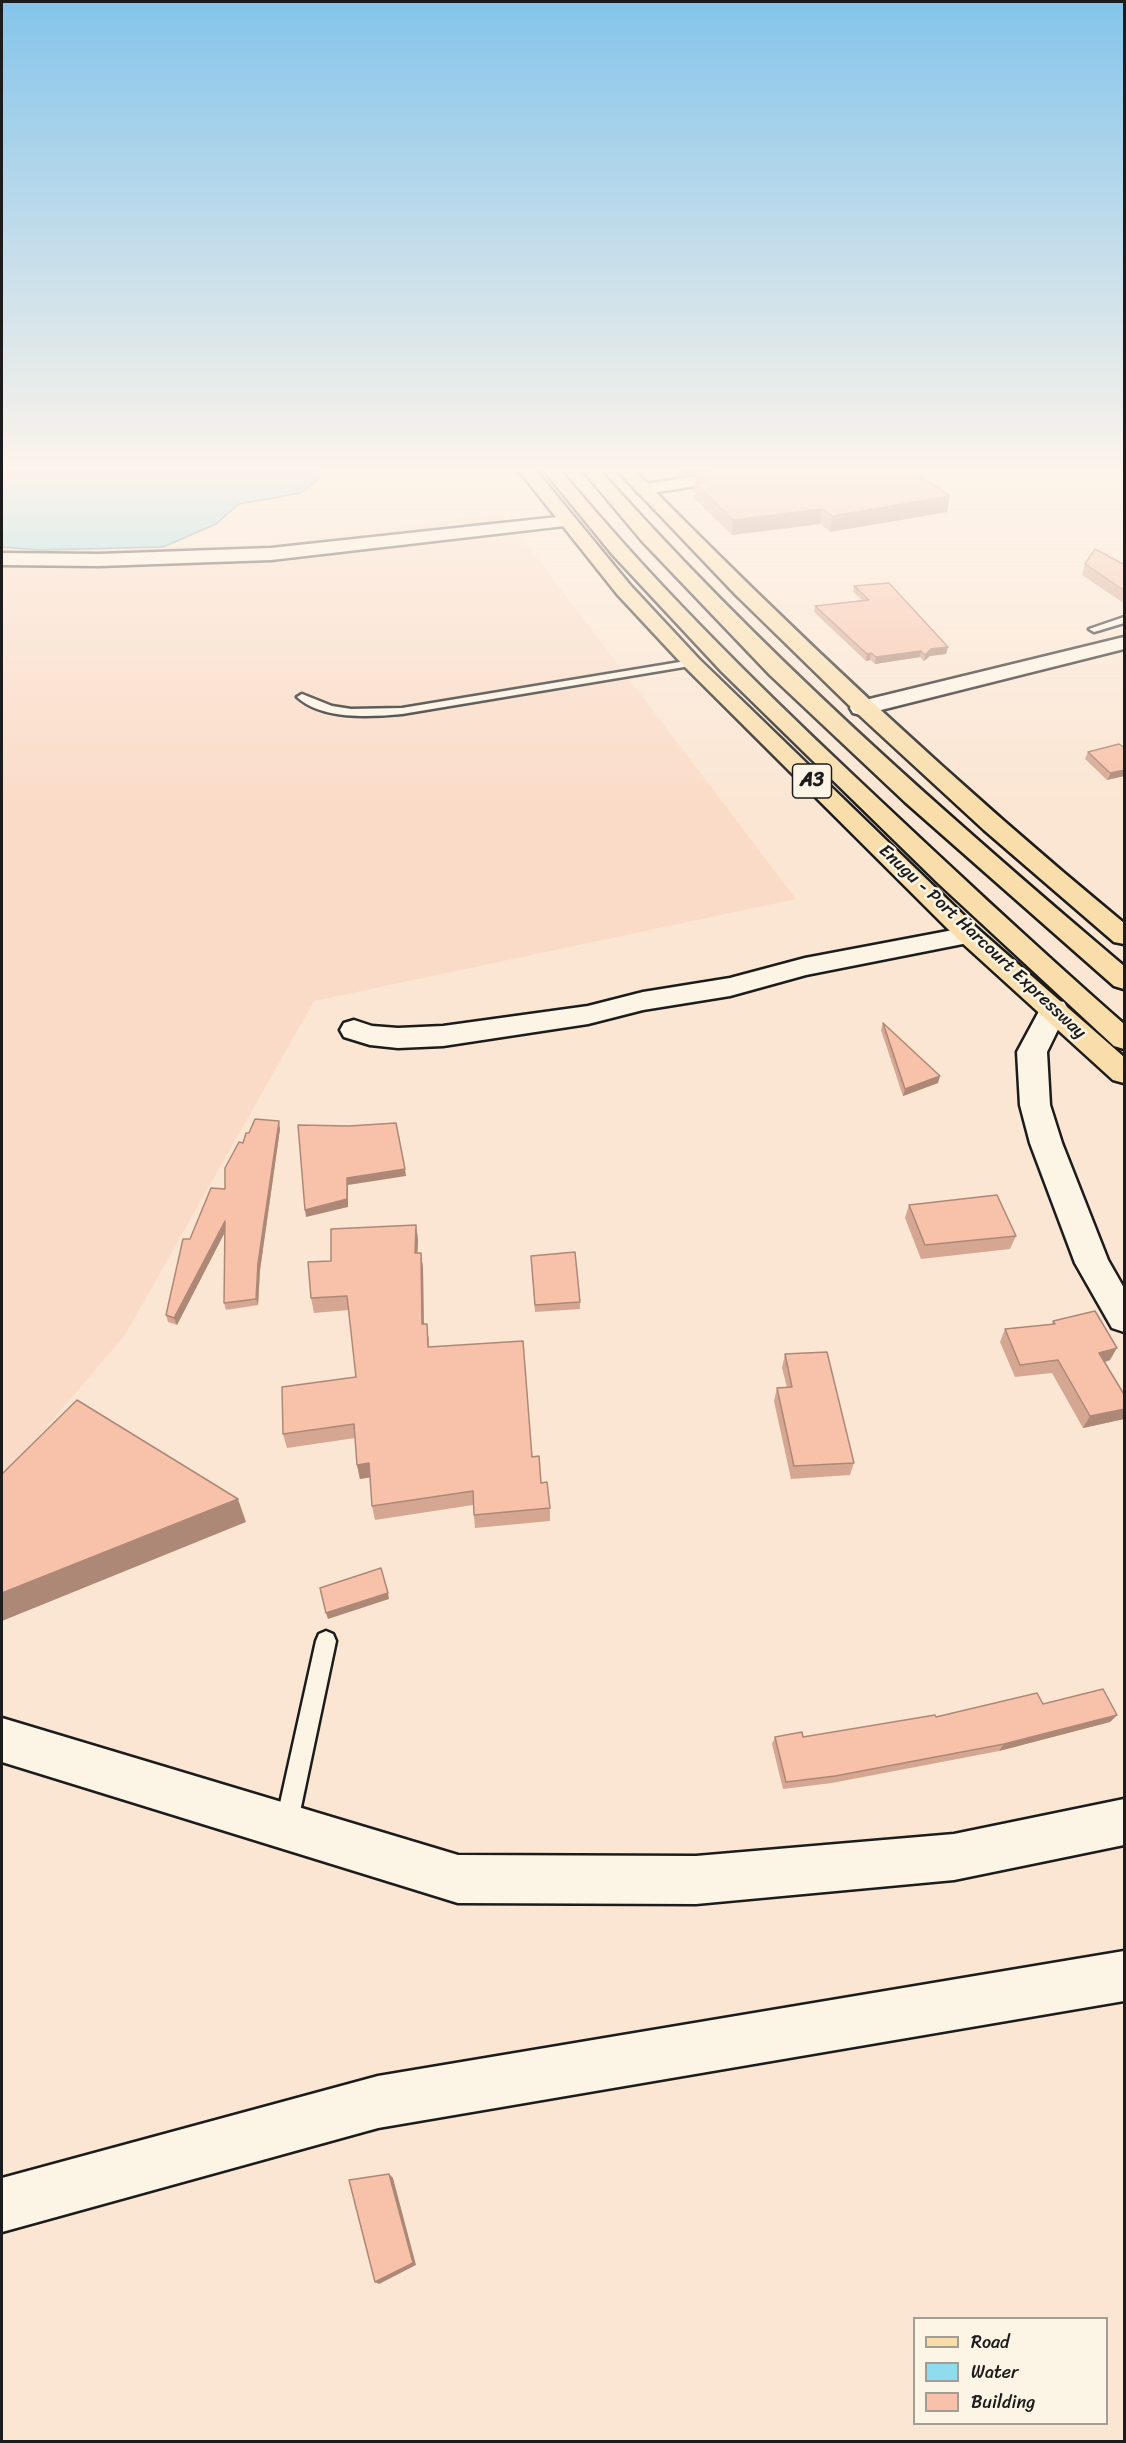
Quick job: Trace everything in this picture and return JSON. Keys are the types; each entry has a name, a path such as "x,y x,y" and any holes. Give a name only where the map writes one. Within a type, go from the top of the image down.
{"main road":[{"name":"Enugu - Port Harcourt Expressway","path":"617,581 692,663 969,935 1125,1073"},
{"name":"Enugu - Port Harcourt Expressway","path":"647,581 738,678 788,726 900,833 1125,1039"},
{"name":"A3","path":"690,581 778,671 927,811 1125,980"},
{"path":"735,581 861,708 1125,936"},
{"path":"788,726 826,716"}],"street":[{"path":"861,708 1125,643"},
{"path":"354,1030 370,1035 398,1038 444,1036 588,1015 643,1001 730,987 805,967 969,935"},
{"path":"1054,1009 1032,1052 1035,1105 1046,1143 1092,1263 1125,1318"},
{"path":"2,1740 458,1879 696,1880 954,1857 1125,1822"},
{"path":"2,2205 378,2102 1125,1976"}],"lane":[{"path":"1094,629 1125,620"},
{"path":"302,697 327,709 356,714 402,711 692,663"},
{"path":"286,1827 326,1641"}],"shaded area":[{"path":"2,581 555,581 796,899 314,1001 125,1335 2,1479"}],"building":[{"path":"1110,581 1125,581 1125,591"},
{"path":"889,583 948,647 931,649 925,655 921,651 876,657 871,653 867,654 815,606 869,600 854,586"},
{"path":"1119,744 1125,748 1125,770 1110,773 1088,752"},
{"path":"883,1023 940,1076 905,1089"},
{"path":"255,1119 279,1121 258,1263 256,1299 224,1303 225,1221 174,1318 166,1315 183,1239 190,1239 211,1188 225,1189 225,1168 239,1142 243,1143"},
{"path":"396,1123 405,1169 347,1178 347,1199 305,1210 298,1125 349,1126"},
{"path":"997,1195 1016,1236 925,1245 909,1205"},
{"path":"416,1225 415,1253 421,1253 422,1324 427,1324 428,1347 523,1341 532,1457 539,1456 541,1483 547,1482 550,1508 474,1515 473,1491 372,1506 369,1463 357,1465 354,1424 283,1434 282,1387 356,1377 347,1296 311,1298 308,1262 331,1261 331,1229"},
{"path":"575,1252 580,1302 535,1305 531,1256"},
{"path":"1095,1311 1117,1348 1099,1353 1125,1396 1125,1409 1090,1416 1058,1360 1020,1365 1005,1329 1055,1324 1053,1321"},
{"path":"827,1352 854,1463 794,1466 777,1388 792,1387 785,1354"},
{"path":"77,1400 238,1499 2,1593 2,1474"},
{"path":"381,1568 388,1593 326,1613 320,1588"},
{"path":"1103,1689 1117,1715 1004,1744 835,1776 786,1782 775,1737 802,1732 803,1737 935,1715 936,1717 1037,1693 1043,1704"},
{"path":"389,2174 413,2263 375,2282 349,2180"}]}
